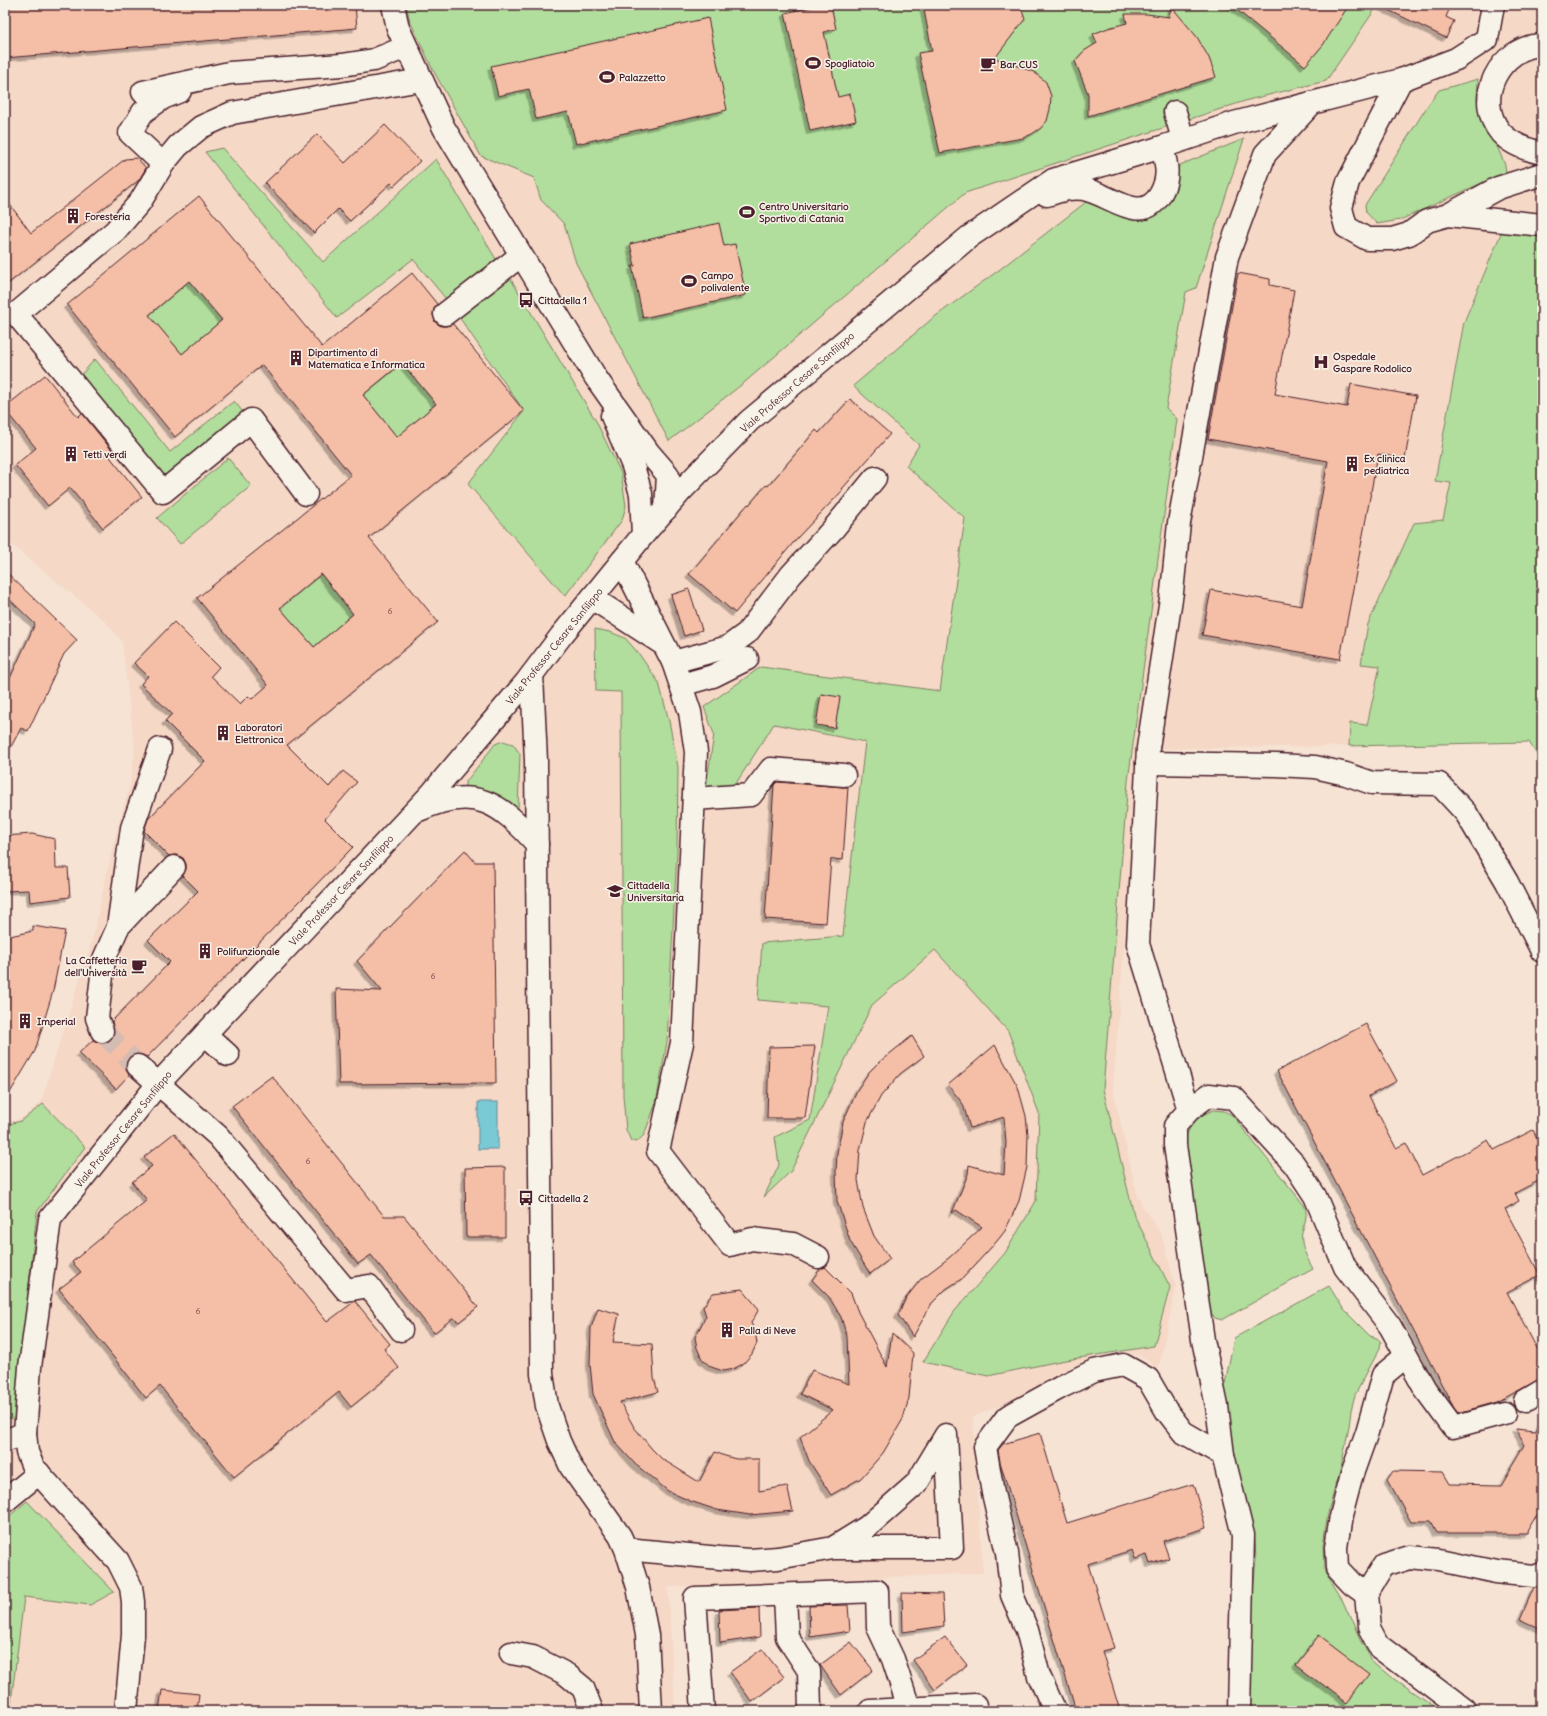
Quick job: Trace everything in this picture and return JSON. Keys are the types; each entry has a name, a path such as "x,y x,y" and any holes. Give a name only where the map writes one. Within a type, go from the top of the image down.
{"street":[{"path":"393,5 398,28 444,128 520,256 596,378 649,453 668,475 666,508"},
{"name":"Viale Professor Cesare Sanfilippo","path":"126,1711 133,1635 133,1602 131,1587 118,1561 34,1467 26,1452 15,1437 30,1367 50,1219 158,1084 432,794 495,720 643,535 681,492 749,421 969,237 1053,180 1162,148 1183,139 1234,122 1402,80 1456,59 1487,39 1493,5"},
{"path":"1402,80 1348,182 1341,208 1346,227 1367,240 1392,239 1409,234 1427,221 1448,215 1498,188 1541,175 1540,153 1513,143 1502,133 1494,122 1489,108 1490,89 1496,72 1506,60 1519,50 1535,45 1542,45"},
{"path":"143,92 229,73 342,65 374,60 406,47"},
{"path":"163,164 130,133 143,112 163,98 213,76"},
{"path":"306,494 251,420 163,492 16,314 115,231 140,202 163,164 178,146 201,127 232,113 421,80"},
{"path":"1189,1110 1138,944 1147,763 1172,592 1179,523 1227,257 1265,154 1312,103"},
{"path":"1175,112 1183,139"},
{"path":"1021,202 1074,188 1101,194 1126,207 1143,209 1158,199 1167,180 1167,167 1162,148"},
{"path":"1448,215 1542,226"},
{"path":"445,314 520,256"},
{"path":"596,378 633,466 641,494 643,535"},
{"path":"592,598 669,653 728,647 747,634 791,575 834,528 875,478"},
{"path":"622,561 669,653 690,712 696,752 682,1043 658,1151 730,1245 752,1239 793,1244 818,1258"},
{"path":"681,685 713,676 747,660"},
{"path":"532,674 536,761 542,1374 547,1406 559,1440 571,1467 620,1536 626,1549 638,1587 647,1635 651,1711"},
{"path":"495,720 509,716 522,721 536,761"},
{"path":"102,1031 97,1018 104,959 118,927 132,828 160,749"},
{"path":"1147,763 1185,762 1307,767 1346,774 1372,783 1439,784 1466,813 1507,882 1542,951"},
{"path":"694,799 751,795 771,769 844,774"},
{"path":"413,813 432,804 455,798 486,801 503,810 519,823 537,844"},
{"path":"118,927 174,867"},
{"path":"205,1034 228,1055"},
{"path":"138,1066 193,1116 218,1136 346,1290 369,1286 401,1330"},
{"path":"1239,1711 1243,1535 1223,1455 1217,1406 1203,1340 1175,1145 1175,1126 1189,1110 1209,1096 1234,1098 1266,1131 1294,1164 1315,1196 1345,1267 1390,1326 1425,1389 1453,1427 1504,1413"},
{"path":"1366,1594 1352,1584 1337,1568 1336,1547 1338,1532 1352,1474 1367,1432 1383,1375 1406,1356"},
{"path":"1055,1711 1039,1676 1027,1630 1012,1595 1007,1553 993,1493 985,1447 1006,1418 1063,1386 1094,1371 1123,1365 1148,1379 1166,1410 1183,1432 1223,1455"},
{"path":"626,1549 750,1560 785,1557 833,1548 952,1548 946,1435 917,1483 867,1527 833,1548"},
{"path":"5,1501 39,1473"},
{"path":"1465,1711 1378,1645 1369,1628 1366,1594 1384,1565 1410,1557 1440,1560 1496,1572 1534,1576 1542,1573"},
{"path":"703,1711 695,1598 877,1591 878,1627 893,1659 910,1710"},
{"path":"785,1594 787,1638 809,1671 810,1711"},
{"path":"511,1653 533,1657 566,1674 583,1688 592,1711"},
{"path":"870,1711 910,1710 974,1705 976,1711"}],"shaded area":[{"name":"Cittadella Universitaria","path":"5,5 1542,5 1542,235 1502,231 1464,322 1435,481 1451,483 1443,520 1414,523 1367,725 1350,723 1349,746 1139,749 1113,1089 1137,1195 1144,1209 1161,1234 1176,1287 1158,1371 1147,1359 1119,1349 1071,1367 1018,1398 973,1417 983,1573 668,1587 675,1711 5,1711 5,1122 22,1118 41,1102 92,941 114,841 130,785 135,750 122,642 107,623 5,539"}],"green space":[{"name":"Centro Universitario Sportivo di Catania","path":"406,5 1378,5 1326,81 1248,100 965,193 745,382 669,441 576,263 564,224 541,200 534,178 481,156 433,70 410,21"},
{"path":"1478,79 1477,99 1505,165 1506,172 1400,220 1377,224 1366,212 1365,205 1428,105 1439,90"},
{"path":"1244,139 1196,288 1186,292 1166,408 1177,419 1128,781 1103,1089 1134,1215 1170,1287 1154,1346 1060,1361 988,1376 923,1362 954,1312 1005,1253 1036,1201 1039,1113 1008,1031 935,950 872,1005 791,1171 764,1197 779,1165 775,1137 810,1120 828,1006 758,1000 762,943 843,936 865,742 774,724 733,788 706,787 714,734 704,707 761,667 940,691 965,518 906,466 919,445 853,386 933,318 999,270 1086,202 1122,216 1155,210 1180,165"},
{"path":"222,148 323,262 436,159 496,259 446,299 413,259 337,318 205,152"},
{"path":"1502,231 1542,235 1542,763 1529,742 1349,746 1350,723 1367,725 1380,666 1361,664 1368,624 1414,523 1443,520 1451,483 1435,481 1464,322"},
{"path":"509,276 596,421 621,473 626,506 622,520 565,596 468,484 524,411 459,317"},
{"path":"189,281 222,320 182,354 149,315"},
{"path":"95,359 170,452 234,401 247,417 164,483 81,375"},
{"path":"402,363 436,404 397,437 363,395"},
{"path":"228,458 251,486 180,544 157,518"},
{"path":"321,574 353,614 314,647 280,608"},
{"path":"595,629 610,632 625,638 639,654 659,683 669,721 678,767 677,852 667,1042 656,1103 644,1135 637,1142 631,1141 626,1130 623,1096 621,692 596,691"},
{"path":"503,741 513,744 520,754 518,809 505,800 465,789 465,783 495,744"},
{"path":"43,1104 85,1147 37,1212 14,1419 5,1418 5,1125 21,1121"},
{"path":"1213,1110 1224,1111 1232,1115 1304,1205 1306,1210 1306,1219 1302,1233 1302,1242 1313,1269 1222,1320 1215,1318 1211,1314 1185,1140 1195,1121"},
{"path":"1329,1286 1344,1310 1370,1336 1377,1338 1381,1342 1380,1348 1355,1395 1351,1410 1341,1467 1328,1512 1323,1545 1324,1570 1341,1597 1360,1640 1372,1660 1394,1679 1440,1711 1246,1711 1249,1634 1256,1559 1255,1541 1232,1452 1222,1399 1234,1338"},
{"path":"27,1501 114,1592 90,1605 24,1597 10,1711 5,1711 5,1516 8,1517"}],"water":[{"path":"478,1102 498,1102 498,1149 478,1149"}],"building":[{"path":"5,5 355,5 357,28 5,58"},
{"name":"Spogliatoio","path":"820,5 831,5 836,29 824,32 838,97 850,94 856,121 810,131 785,13"},
{"path":"923,5 1020,5 1025,19 995,58 1034,72 1046,82 1051,96 1050,109 1047,121 1041,128 1023,138 940,153 918,53 932,51"},
{"path":"1231,5 1349,5 1323,45 1305,66"},
{"path":"1378,5 1451,5 1446,17 1454,21 1446,38"},
{"path":"1171,6 1197,37 1209,58 1216,77 1088,116 1088,94 1075,61 1084,51 1097,43 1093,34 1127,23 1125,14 1147,14 1169,17"},
{"name":"Palazzetto","path":"708,18 727,110 576,144 568,112 536,119 529,89 498,96 491,66"},
{"path":"385,125 420,161 394,186 391,183 350,221 338,209 314,233 265,183 317,134 345,163"},
{"name":"Foresteria","path":"137,158 146,168 139,180 5,286 5,198 31,233 125,159"},
{"path":"199,196 322,347 412,273 437,304 433,315 435,322 441,326 453,324 524,411 369,538 438,622 287,745 329,787 343,771 357,782 325,819 353,847 147,1057 140,1054 134,1054 129,1058 126,1064 126,1070 129,1075 116,1089 79,1053 93,1040 100,1043 106,1043 111,1039 114,1033 112,1021 170,962 148,940 198,891 183,876 186,869 186,864 183,858 176,855 169,856 144,831 148,819 205,761 165,721 172,714 141,684 148,676 134,663 174,622 219,667 211,676 240,704 248,696 252,699 268,685 197,598 351,475 262,365 175,437 67,305","holes":["189,281 222,320 182,354 149,315","402,363 436,404 397,437 363,395","321,574 353,614 314,647 280,608"]},
{"name":"Campo polivalente","path":"719,223 724,246 735,244 746,295 643,318 632,266 635,266 630,244"},
{"name":"Ex clinica pediatrica","path":"1238,273 1270,279 1270,285 1294,290 1275,394 1347,407 1351,384 1416,396 1405,459 1378,454 1340,659 1202,635 1211,590 1302,606 1328,461 1208,439"},
{"name":"Tetti verdi","path":"45,375 78,417 82,413 114,453 110,457 142,497 103,528 70,488 48,506 15,465 36,448 5,410 5,407"},
{"path":"850,399 890,434 842,489 843,490 798,537 735,613 689,574 748,504 749,505 766,485 768,486 816,430 819,433"},
{"path":"5,571 77,640 64,654 28,731 21,728 5,758 5,689 35,624 5,595"},
{"path":"689,589 702,630 684,636 671,595"},
{"path":"821,694 840,697 835,728 816,725"},
{"path":"777,782 848,787 843,860 831,859 826,923 765,919 774,785"},
{"path":"32,834 55,839 56,868 68,868 70,897 30,902 29,890 5,891 5,836"},
{"path":"465,850 475,862 493,862 496,1083 339,1084 336,989 382,991 357,961"},
{"name":"Imperial","path":"33,926 65,931 53,991 35,1051 5,1101 5,937 33,931"},
{"path":"1366,1024 1397,1081 1369,1096 1396,1148 1406,1143 1422,1175 1488,1140 1494,1150 1533,1130 1542,1148 1542,1179 1515,1193 1519,1201 1505,1209 1540,1275 1507,1292 1542,1358 1542,1378 1497,1402 1458,1413 1454,1408 1277,1071"},
{"path":"912,1036 924,1056 900,1074 881,1096 867,1122 860,1150 858,1180 863,1208 874,1236 890,1259 870,1274 850,1241 837,1201 837,1153 843,1122 857,1090 869,1072 878,1063"},
{"path":"995,1045 1018,1087 1026,1116 1028,1135 1027,1167 1019,1201 1005,1231 963,1278 946,1289 932,1303 913,1337 898,1315 906,1298 921,1279 950,1257 982,1227 956,1210 952,1213 968,1174 969,1165 1004,1175 1006,1143 1004,1117 970,1128 963,1104 948,1085"},
{"path":"815,1046 805,1118 767,1118 769,1047"},
{"path":"272,1076 384,1216 404,1216 478,1307 459,1322 453,1318 434,1333 371,1255 358,1264 232,1106"},
{"path":"174,1133 327,1322 355,1301 390,1344 384,1349 399,1368 351,1407 339,1392 234,1477 160,1386 146,1398 59,1289 81,1272 72,1262 147,1200 132,1182 152,1166 144,1157"},
{"path":"505,1167 505,1237 466,1237 465,1168"},
{"path":"825,1267 851,1293 858,1312 887,1367 892,1333 913,1353 909,1398 903,1419 883,1453 861,1478 831,1495 809,1461 800,1437 833,1410 800,1394 812,1370 849,1384 847,1337 841,1317 829,1297 812,1280 820,1269"},
{"name":"Palla di Neve","path":"742,1289 759,1309 751,1323 755,1331 757,1343 752,1354 743,1364 733,1369 723,1371 711,1367 702,1359 697,1348 695,1337 706,1316 703,1307 713,1293"},
{"path":"598,1308 619,1314 613,1342 652,1344 654,1378 658,1392 620,1402 634,1427 652,1449 662,1459 699,1482 715,1452 736,1459 759,1459 759,1491 787,1486 793,1511 750,1515 717,1510 690,1501 668,1491 635,1464 615,1442 593,1394 590,1364 591,1328"},
{"path":"1542,1419 1542,1506 1526,1533 1437,1533 1431,1522 1411,1522 1388,1480 1394,1471 1443,1472 1450,1484 1501,1485 1525,1445 1515,1429 1535,1431"},
{"path":"1040,1433 1067,1523 1193,1484 1206,1528 1163,1541 1169,1558 1150,1564 1147,1555 1135,1559 1132,1550 1088,1564 1114,1648 1102,1651 1120,1711 1076,1711 1000,1462 998,1450 1003,1444"},
{"path":"1542,1586 1542,1630 1520,1620 1534,1588"},
{"path":"902,1593 942,1594 944,1626 903,1632"},
{"path":"848,1605 850,1631 810,1637 809,1606"},
{"path":"759,1608 760,1637 720,1643 719,1610"},
{"path":"1319,1635 1369,1673 1346,1703 1296,1665"},
{"path":"945,1637 967,1665 935,1690 913,1660"},
{"path":"851,1642 873,1670 841,1695 820,1665"},
{"path":"762,1649 784,1677 752,1702 730,1672"},
{"path":"162,1690 199,1694 197,1711 159,1711"}],"tunnel":[{"path":"102,1031 138,1066"}],"place":[{"name":"Spogliatoio","path":"813,63"},
{"name":"Bar CUS","path":"988,64"},
{"name":"Palazzetto","path":"607,77"},
{"name":"Centro Universitario Sportivo di Catania","path":"747,212"},
{"name":"Foresteria","path":"73,216"},
{"name":"Campo polivalente","path":"689,281"},
{"name":"Cittadella 1","path":"526,300"},
{"name":"Dipartimento di Matematica e Informatica","path":"296,358"},
{"name":"Ospedale Gaspare Rodolico","path":"1321,362"},
{"name":"Tetti verdi","path":"71,454"},
{"name":"Ex clinica pediatrica","path":"1352,464"},
{"name":"Laboratori Elettronica","path":"223,733"},
{"name":"Cittadella Universitaria","path":"615,891"},
{"name":"Polifunzionale","path":"205,951"},
{"name":"La Caffetteria dell'Università","path":"139,966"},
{"name":"Imperial","path":"25,1021"},
{"name":"Cittadella 2","path":"526,1198"},
{"name":"Palla di Neve","path":"727,1330"}]}
